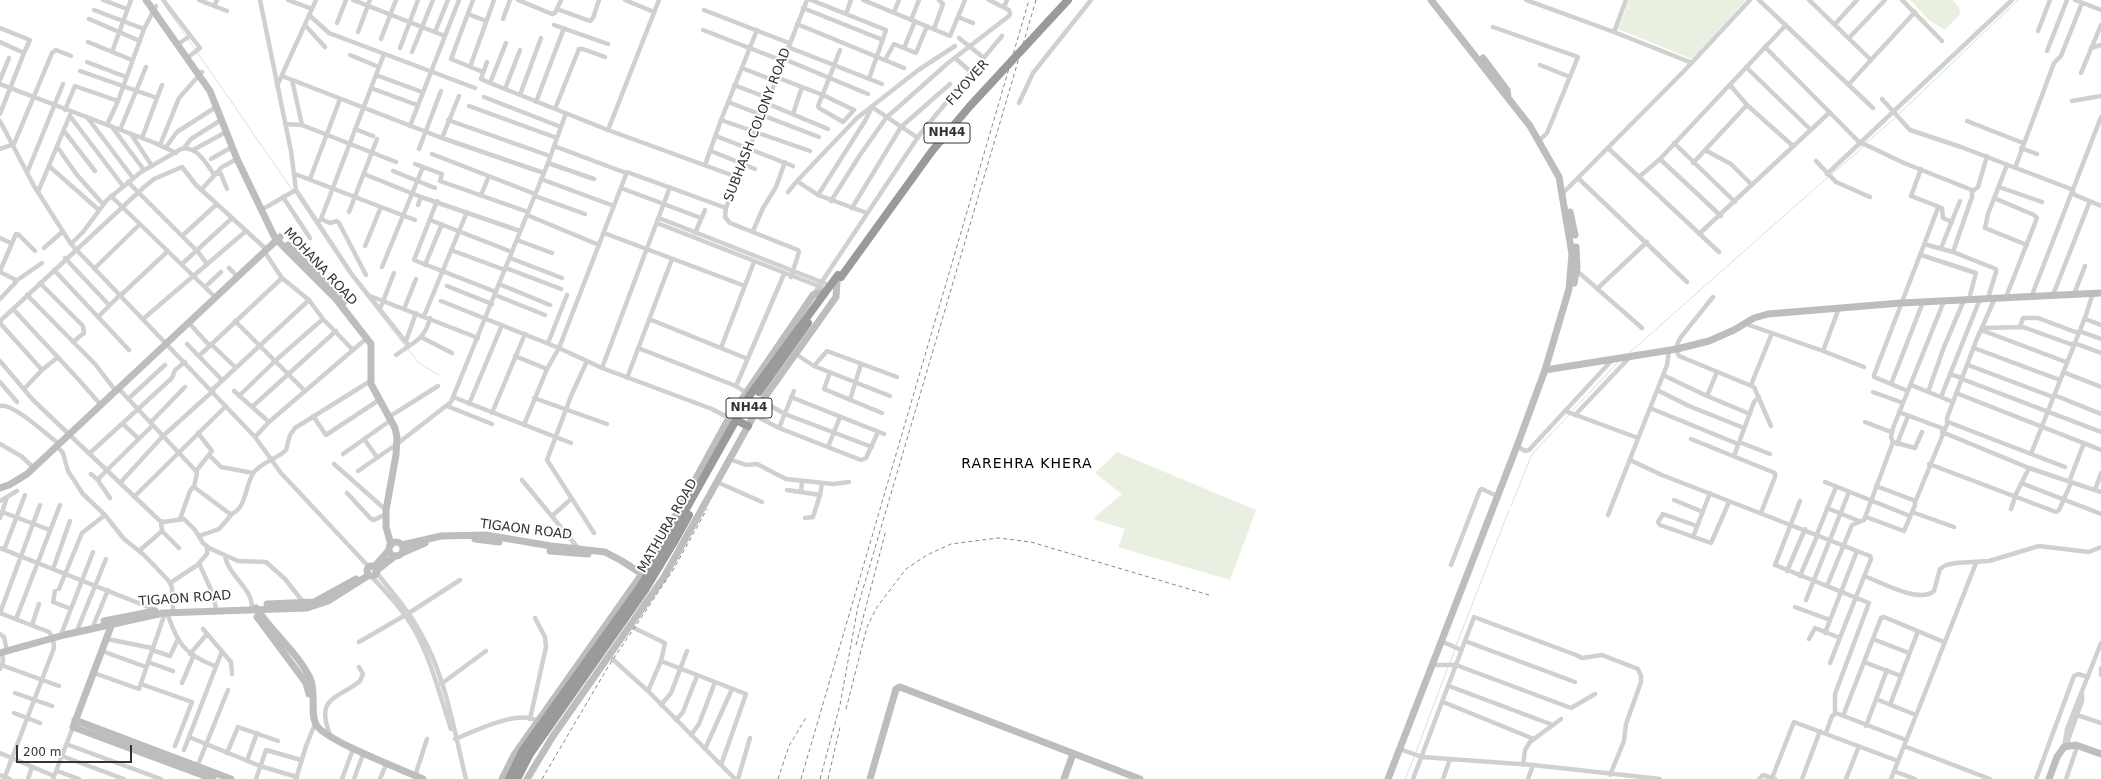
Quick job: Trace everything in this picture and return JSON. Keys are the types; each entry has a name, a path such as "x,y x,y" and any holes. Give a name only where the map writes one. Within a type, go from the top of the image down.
{"highway":[{"name":"FLYOVER","path":"830,284 941,132 1061,0"},
{"name":"FLYOVER","path":"830,284 932,151 970,106 1068,0"},
{"name":"MATHURA ROAD","path":"738,421 753,385 830,284"},
{"name":"MATHURA ROAD","path":"517,779 530,754 645,590 738,421 830,284"},
{"name":"MATHURA ROAD","path":"509,779 523,750 671,542"}],"street":[{"path":"104,0 127,9"},
{"path":"112,52 131,0"},
{"name":"MOHANA ROAD","path":"146,0 154,5 186,39 195,53 200,73 210,91 237,159 278,238 336,299 367,338 372,347 372,380 379,400 391,417"},
{"path":"163,0 186,39 200,48 195,53"},
{"path":"199,0 227,11"},
{"path":"214,6 216,0"},
{"path":"260,0 276,86 295,174 294,191 319,221 368,296 409,346"},
{"path":"288,0 312,9"},
{"path":"276,86 282,76 316,0"},
{"path":"337,23 346,0"},
{"path":"353,0 445,36"},
{"path":"358,32 370,0"},
{"path":"381,39 396,0"},
{"path":"400,48 418,0"},
{"path":"412,52 433,0"},
{"path":"435,32 448,0"},
{"path":"410,126 459,0"},
{"path":"473,0 451,59 483,72"},
{"path":"470,67 494,0"},
{"path":"503,19 510,0"},
{"path":"518,0 552,14 557,9 561,0"},
{"path":"557,9 590,21 592,20 599,0"},
{"path":"625,0 654,12"},
{"path":"608,130 659,0"},
{"name":"SUBHASH COLONY ROAD","path":"792,274 798,250 730,223 725,217 726,208 737,177 806,0"},
{"path":"810,0 885,29 883,40 869,78"},
{"path":"846,14 851,0"},
{"path":"863,0 950,36 965,0"},
{"path":"894,12 899,0"},
{"path":"904,48 919,0"},
{"path":"934,29 943,4 939,0"},
{"path":"831,201 860,155 886,118 955,58 1009,16 1010,11 989,0"},
{"path":"1004,7 1007,0"},
{"path":"1019,103 1033,73 1091,0"},
{"path":"1388,779 1545,370 1569,289 1572,254 1560,177 1539,141 1508,97 1504,94 1431,0"},
{"path":"1437,0 1497,76 1507,90 1508,97"},
{"path":"1526,0 1614,32 1692,63"},
{"path":"1614,32 1626,0"},
{"path":"1562,193 1692,63 1750,0"},
{"path":"1759,0 1873,108"},
{"path":"1835,24 1857,0"},
{"path":"1849,38 1885,0"},
{"path":"1902,0 1942,41"},
{"path":"1829,176 1896,115 2012,0"},
{"path":"2038,31 2050,0"},
{"path":"2047,51 2067,0"},
{"path":"2075,0 2101,10"},
{"path":"1811,1 1871,60"},
{"path":"2015,168 2021,148 2054,63 2060,57 2082,3"},
{"path":"109,126 132,60 154,5"},
{"name":"MOHANA ROAD","path":"154,5 217,97 263,209"},
{"path":"803,8 883,40"},
{"path":"94,10 144,29"},
{"path":"704,10 757,30 834,65 882,84"},
{"path":"1849,84 1915,12"},
{"path":"468,14 486,21"},
{"path":"309,15 329,33 475,88"},
{"path":"958,17 973,23"},
{"path":"89,19 140,41"},
{"path":"797,24 904,68"},
{"path":"304,25 325,47"},
{"path":"554,25 608,44"},
{"path":"1639,178 1660,159 1786,25"},
{"path":"2081,73 2101,25"},
{"path":"885,60 893,44 916,53 927,26"},
{"path":"1493,27 1578,57 1547,133 1539,141"},
{"path":"0,28 30,40 0,114"},
{"path":"536,102 564,28"},
{"path":"703,30 868,94"},
{"path":"705,165 734,85 757,30"},
{"path":"821,282 918,138 1002,36"},
{"path":"520,95 540,38"},
{"path":"959,38 984,58"},
{"path":"0,42 24,53"},
{"path":"88,42 132,60"},
{"path":"490,83 506,43"},
{"path":"2091,48 2101,45"},
{"path":"788,192 843,132 917,71 955,46"},
{"path":"1765,47 1828,113 1863,145 1973,191"},
{"path":"555,110 579,49 605,57"},
{"path":"13,145 32,96 52,53 56,50 71,56"},
{"path":"505,89 520,50"},
{"path":"742,68 802,87 823,95 837,101 854,110 843,122 819,109 823,95 840,50"},
{"path":"319,221 384,54"},
{"path":"350,55 379,67"},
{"path":"0,80 9,58"},
{"path":"955,58 971,72"},
{"path":"87,62 126,78"},
{"path":"487,62 481,79 555,110 737,177"},
{"path":"1540,65 1570,77"},
{"path":"120,130 146,66"},
{"path":"1746,67 1811,130"},
{"path":"80,71 157,98"},
{"path":"160,145 179,98 200,73"},
{"path":"376,75 422,92"},
{"path":"282,76 363,109 544,173"},
{"path":"292,80 302,125"},
{"path":"0,84 32,96 71,114 123,186"},
{"path":"27,173 53,105 63,84"},
{"path":"852,208 901,127 950,84"},
{"path":"142,138 162,85"},
{"path":"734,85 793,114 828,129"},
{"path":"1730,85 1747,105 1793,146"},
{"path":"65,110 75,86 118,101"},
{"path":"793,114 802,87"},
{"path":"371,88 417,105"},
{"path":"419,149 441,91"},
{"path":"442,138 459,96"},
{"path":"2072,101 2101,96"},
{"path":"484,97 560,127"},
{"path":"310,179 340,99"},
{"path":"1882,99 1908,128 1913,131 1987,156 2071,189 2073,193 2101,206"},
{"path":"728,102 818,137"},
{"path":"1693,163 1747,105"},
{"path":"469,106 557,138"},
{"path":"166,147 177,132 216,107"},
{"path":"872,107 886,118 918,138"},
{"path":"818,195 865,121 872,107"},
{"path":"358,471 447,406 454,398 548,163 566,113"},
{"path":"1699,234 1721,216 1828,113"},
{"path":"71,114 87,117 166,147 176,153"},
{"path":"38,192 50,167 71,114"},
{"path":"87,117 133,178"},
{"path":"2032,295 2073,193 2101,117"},
{"path":"71,244 87,227 104,204 123,186 144,170 184,148 191,139 221,120"},
{"path":"448,120 550,156"},
{"path":"721,120 810,152"},
{"path":"0,121 27,173 62,232 71,244 121,294 255,437 281,473 372,572 406,614 432,655 466,779"},
{"path":"1967,121 2023,143"},
{"path":"285,124 302,125 396,162"},
{"path":"109,126 144,170"},
{"path":"349,212 373,153 375,137 355,129"},
{"path":"64,131 95,171"},
{"path":"193,150 226,132"},
{"path":"131,134 152,166"},
{"path":"716,136 793,166"},
{"path":"1674,143 1735,202"},
{"path":"0,149 13,145"},
{"path":"554,146 726,208"},
{"path":"210,159 232,147"},
{"path":"58,148 77,175 104,204"},
{"path":"184,148 193,150 213,173 221,174 227,189"},
{"path":"1608,148 1719,252"},
{"path":"2021,148 2038,154"},
{"path":"1705,150 1730,164 1752,185"},
{"path":"710,151 755,169"},
{"path":"432,154 585,214"},
{"path":"1953,252 1973,191 1979,186 1987,156"},
{"path":"201,190 223,166 237,159"},
{"path":"1660,159 1721,216"},
{"path":"1816,161 1829,176 1870,196"},
{"path":"753,231 763,208 776,187 785,162"},
{"path":"548,163 594,179"},
{"path":"415,164 442,174 440,180 527,213 599,245"},
{"path":"2007,164 1994,198 1985,228 2027,245"},
{"path":"50,167 99,210"},
{"path":"42,370 0,322 65,258 122,206 154,179 182,167 201,190 265,250 282,278 308,300 323,319 353,350"},
{"path":"382,267 423,167"},
{"path":"1921,169 1911,196 1943,210 1943,218 1952,222"},
{"path":"393,171 435,188"},
{"path":"524,424 547,369 559,348 626,173"},
{"path":"295,174 415,220"},
{"path":"364,174 421,197 437,201 520,231"},
{"path":"481,195 489,176"},
{"path":"1578,178 1647,242 1687,282"},
{"path":"541,179 614,206"},
{"path":"798,181 818,195 867,213"},
{"path":"128,182 197,251 207,264"},
{"path":"602,368 670,187"},
{"path":"1998,187 2042,202"},
{"path":"621,188 701,218"},
{"path":"263,209 294,191"},
{"path":"112,196 215,297"},
{"path":"283,197 310,238"},
{"path":"418,205 421,197"},
{"path":"1994,198 2036,217 2027,245 2006,297"},
{"path":"437,201 414,260 545,315"},
{"path":"1550,354 1555,349 1561,330 1576,270 1577,254 1574,235 1569,208 1564,201"},
{"path":"1941,248 1960,201"},
{"path":"2053,295 2090,201"},
{"path":"182,236 216,204"},
{"path":"365,246 381,207"},
{"path":"1908,391 1874,377 1874,375 1938,208"},
{"path":"695,233 704,210"},
{"path":"424,316 467,212"},
{"path":"659,218 792,274 830,284"},
{"path":"182,264 231,219"},
{"path":"430,220 512,252"},
{"path":"319,221 339,223 366,275"},
{"path":"657,223 784,274 792,274 830,284"},
{"path":"95,268 140,224"},
{"path":"425,265 442,224"},
{"path":"144,319 246,231"},
{"path":"44,248 62,232"},
{"path":"604,233 745,286"},
{"path":"16,281 0,272 15,235 17,234 35,251"},
{"path":"0,238 11,243"},
{"path":"0,488 22,478 278,238"},
{"name":"MOHANA ROAD","path":"278,238 335,291 369,334 377,349 372,380 391,417 399,442 390,516 390,530 396,548"},
{"path":"517,240 552,253"},
{"path":"1598,288 1647,242"},
{"path":"1924,244 1953,252 1997,270 1941,397"},
{"path":"451,250 561,289"},
{"path":"98,317 168,251"},
{"path":"1920,255 1976,273 1966,300 1944,347 1928,392"},
{"path":"65,258 109,305"},
{"path":"510,258 562,278"},
{"path":"627,378 672,259"},
{"path":"0,300 16,281 42,262"},
{"path":"721,348 754,262"},
{"path":"2074,294 2085,266"},
{"path":"229,268 237,276"},
{"path":"54,270 129,350"},
{"path":"1576,270 1642,328"},
{"path":"205,287 220,272"},
{"path":"380,309 394,273"},
{"path":"736,386 784,274"},
{"path":"199,356 282,278"},
{"path":"397,314 402,308 416,279"},
{"path":"821,282 830,284"},
{"path":"40,283 83,326 84,333 73,342"},
{"path":"499,284 550,305"},
{"path":"527,779 553,736 664,577 730,459 745,392 753,385 812,295 830,284"},
{"path":"502,779 534,720 640,576 738,421 754,415 762,401 836,297 830,284"},
{"path":"447,286 492,304"},
{"path":"1545,370 1673,350 1709,341 1762,315 1901,303 2101,292"},
{"path":"2031,454 2066,362 2085,319 2093,293"},
{"path":"27,295 95,364 116,389 139,410 196,471"},
{"path":"548,343 567,295"},
{"path":"368,296 430,318 478,338"},
{"path":"1608,515 1673,350 1713,297"},
{"path":"1866,517 1902,531 1911,514 1929,464 1947,422 1956,393 1995,298"},
{"path":"120,483 163,436 308,300"},
{"path":"441,301 548,343 602,368 712,409 738,421"},
{"path":"1895,443 1891,432 1944,301"},
{"path":"1891,384 1923,302"},
{"path":"1823,351 1839,308"},
{"path":"13,310 100,404"},
{"path":"406,341 416,313"},
{"path":"396,355 421,337 428,327 430,318"},
{"path":"2020,327 2023,318 2035,318 2101,339"},
{"path":"239,396 275,361 323,319"},
{"path":"649,319 748,359"},
{"path":"2085,319 2101,325"},
{"path":"235,321 305,391"},
{"path":"187,322 236,368"},
{"path":"1746,324 1864,367"},
{"path":"469,404 502,325"},
{"path":"1981,329 2020,327 2101,353"},
{"path":"1981,329 2066,362"},
{"path":"252,407 336,331"},
{"path":"1751,385 1772,333"},
{"path":"492,413 525,334"},
{"path":"421,337 452,353"},
{"path":"255,437 269,422 367,338"},
{"path":"187,344 222,380"},
{"path":"638,348 736,386 745,392"},
{"path":"1974,348 2060,380"},
{"path":"1673,350 1679,356 1751,385 1756,389 1771,426"},
{"path":"814,366 827,351 897,377"},
{"path":"796,354 814,366 890,396"},
{"path":"515,356 547,369"},
{"path":"24,389 42,370 58,357"},
{"path":"1517,446 1525,451 1529,450 1570,413 1622,358"},
{"path":"1570,413 1622,358"},
{"path":"0,361 24,389 68,434 90,453 161,522 162,531 179,548"},
{"path":"587,361 547,460 594,533"},
{"path":"90,453 139,410 172,378 175,370 185,362"},
{"path":"850,400 861,364"},
{"path":"128,399 165,365"},
{"path":"1968,365 2101,414"},
{"path":"830,372 824,390 882,413"},
{"path":"1706,396 1717,372"},
{"path":"2063,372 2101,387"},
{"path":"1950,374 2101,432"},
{"path":"1663,375 1706,396 1750,414"},
{"path":"199,536 219,529 232,514 236,512 242,503 252,473 262,465 272,461 287,448 292,431 313,416 372,380"},
{"path":"0,382 17,402"},
{"path":"1911,385 1953,402"},
{"path":"343,454 391,417 438,386"},
{"path":"98,480 106,470 139,438 185,387"},
{"path":"1657,390 1689,406 1744,428"},
{"path":"234,391 269,422"},
{"path":"779,428 794,391"},
{"path":"1873,392 1903,403"},
{"path":"1956,393 2101,450"},
{"path":"792,397 884,434"},
{"path":"1734,456 1754,402 1759,397"},
{"path":"454,398 571,443"},
{"path":"534,398 607,424"},
{"path":"321,438 379,400"},
{"path":"762,401 785,414 872,447"},
{"path":"1,404 29,420 57,444 63,453 68,471 83,494 105,515 124,539 139,551 170,583"},
{"path":"134,497 198,432 226,406"},
{"path":"447,406 492,424"},
{"path":"1650,408 1770,454"},
{"path":"1899,412 2028,468 2101,492"},
{"path":"1570,413 1638,438"},
{"path":"754,415 779,428 862,460 866,458 878,432"},
{"path":"313,416 326,435"},
{"path":"1827,586 1853,523 1864,521 1866,517 1876,486 1908,416"},
{"path":"828,446 840,417"},
{"path":"1865,422 1891,432"},
{"path":"1947,422 2065,466"},
{"path":"123,424 139,438"},
{"path":"180,519 190,491 194,487 196,471 212,450 198,432"},
{"path":"1895,443 1915,448 1922,432"},
{"path":"364,439 377,457"},
{"path":"1691,439 1775,473 1775,477 1761,513"},
{"name":"MOHANA ROAD","path":"396,548 386,527 386,512 399,442"},
{"path":"1929,464 2057,512 2064,499 2084,443"},
{"path":"0,444 21,456 34,467"},
{"path":"209,455 221,467 252,473"},
{"path":"730,459 746,465 757,464 786,479 833,484 849,482"},
{"path":"1630,460 1729,502 1805,529 1871,558 1830,663"},
{"path":"334,464 386,512 374,520 371,519 347,493"},
{"path":"2012,508 2015,497 2028,468"},
{"path":"2095,490 2101,473"},
{"path":"91,474 98,480 110,498"},
{"path":"522,480 578,548"},
{"path":"801,492 802,481"},
{"path":"0,483 13,482"},
{"path":"717,482 762,502"},
{"path":"1825,482 1871,501 1954,527"},
{"path":"805,518 813,516 820,495 822,483"},
{"path":"2021,483 2101,514"},
{"path":"1876,486 1915,500"},
{"path":"194,487 210,497 228,513 232,514"},
{"path":"1800,576 1836,487"},
{"path":"1451,565 1480,490 1482,489 1497,496"},
{"path":"787,490 820,495"},
{"path":"0,501 17,491"},
{"path":"1806,600 1842,514 1849,492"},
{"path":"1693,537 1710,494"},
{"path":"26,495 2,549 164,612 254,608"},
{"path":"0,518 7,497"},
{"path":"552,516 571,499"},
{"path":"1674,500 1703,512"},
{"path":"1697,526 1663,514 1658,522 1659,524 1711,543 1729,502"},
{"path":"1800,502 1775,564 1787,571 1827,586 1841,593 1867,601 1869,605 1835,694 1835,714 1826,733"},
{"path":"5,778 53,652 52,636 48,631 0,613 40,505"},
{"path":"16,619 60,505"},
{"path":"1827,508 1859,521"},
{"path":"2,512 50,530"},
{"path":"71,609 52,602 66,574 83,532 105,515"},
{"path":"161,522 180,519 185,520 207,547 241,561 266,562 285,579 304,603"},
{"path":"53,568 70,521"},
{"path":"1787,571 1805,529"},
{"path":"139,551 162,531"},
{"name":"TIGAON ROAD","path":"52,636 94,624 164,612 216,608 300,609 314,606 336,597 372,572 396,548 440,540 501,540 578,548 611,554 640,576"},
{"name":"TIGAON ROAD","path":"501,540 555,552 606,556 640,576"},
{"path":"1864,576 1905,592 1922,596 1934,591 1939,572 1943,567 1956,563 1976,563 1994,560 2039,546 2089,552 2101,547"},
{"path":"94,673 137,689 141,684 164,612 170,583 199,564 207,554 207,547"},
{"path":"1825,633 1858,551"},
{"path":"62,632 93,552"},
{"path":"224,555 227,564 249,596 254,608 306,683 314,726 322,736 362,757 385,767 415,777"},
{"path":"78,628 106,559"},
{"path":"1891,779 1976,563"},
{"path":"199,564 212,592 216,608"},
{"name":"TIGAON ROAD","path":"254,608 319,600 372,572"},
{"path":"359,642 460,580"},
{"path":"94,624 108,590"},
{"path":"32,625 39,604"},
{"path":"1795,607 1830,620"},
{"path":"164,612 178,639 192,655 215,666"},
{"path":"406,614 428,658 455,739 463,779"},
{"path":"1413,779 1418,756 1449,686 1452,665 1458,648 1465,641 1474,617 1582,658 1602,656 1638,669 1641,676 1641,682 1626,724 1624,741 1610,775"},
{"path":"1843,716 1883,617 1944,642"},
{"path":"534,720 546,646 544,637 535,618"},
{"path":"0,753 54,778 113,621"},
{"name":"TIGAON ROAD","path":"3,650 113,621"},
{"path":"630,626 665,643 661,661 648,691"},
{"path":"1809,639 1815,628 1840,638"},
{"path":"203,629 232,664 232,674"},
{"path":"1890,705 1918,631"},
{"path":"0,634 4,637 1,667 43,679 59,686"},
{"path":"182,684 192,655 207,634"},
{"path":"107,639 152,649 170,656 178,639"},
{"path":"1873,639 1909,653"},
{"path":"1441,641 1458,648"},
{"path":"1465,641 1575,682"},
{"path":"2053,779 2069,748 2067,729 2101,643"},
{"path":"102,651 173,672"},
{"path":"184,750 222,651"},
{"path":"441,684 486,651"},
{"path":"662,705 671,693 687,651"},
{"path":"609,656 648,691 736,779 750,738"},
{"path":"661,661 746,696 721,765"},
{"path":"1864,662 1901,676"},
{"path":"1432,665 1452,665 1571,708 1595,694"},
{"path":"330,735 324,719 329,702 333,697 360,681 363,674 358,667"},
{"path":"2101,668 2101,676"},
{"path":"1866,726 1887,670"},
{"path":"2036,779 2074,676 2078,674 2088,677"},
{"path":"676,720 683,712 698,676"},
{"path":"691,735 699,724 715,682"},
{"path":"141,684 192,702 175,746"},
{"path":"1449,686 1553,725"},
{"path":"870,779 898,687 1140,779"},
{"path":"705,748 732,689"},
{"path":"197,766 228,690"},
{"path":"16,693 52,706"},
{"path":"2066,779 2069,748 2082,701 2082,694"},
{"path":"1876,699 1916,715"},
{"path":"1443,702 1534,739"},
{"path":"14,713 40,723"},
{"path":"1835,714 1906,740"},
{"path":"2077,715 2101,723"},
{"path":"455,739 507,719 534,720 553,736"},
{"path":"1523,765 1526,746 1561,719"},
{"path":"1759,779 1763,775 1774,778 1793,723 1796,722 1898,761"},
{"path":"74,724 231,779"},
{"path":"74,724 213,779"},
{"path":"314,726 349,746 415,777"},
{"path":"189,737 260,766 296,778 314,726"},
{"path":"227,752 237,727 278,741"},
{"path":"1802,779 1820,731"},
{"path":"247,761 256,733"},
{"path":"415,777 427,739"},
{"path":"66,744 161,779"},
{"path":"2049,779 2057,757 2069,748 2076,745 2101,754"},
{"path":"1846,779 1859,746"},
{"path":"1904,746 1990,779"},
{"path":"2069,748 2101,759"},
{"path":"1400,749 1418,756 1533,765 1610,775 1660,779"},
{"path":"256,779 265,751 267,750 301,760"},
{"path":"342,779 352,752"},
{"path":"1064,779 1074,754"},
{"path":"62,756 124,779"},
{"path":"354,779 362,757"},
{"path":"1443,779 1450,759"},
{"path":"1528,779 1533,765"},
{"path":"28,779 32,767"},
{"path":"380,779 385,767"},
{"path":"57,770 79,779"},
{"path":"1894,771 1915,779"}],"green space":[{"path":"1629,0 1746,0 1692,59 1618,29"},
{"path":"1910,0 1952,0 1959,7 1960,14 1945,30 1930,21"},
{"path":"1117,452 1256,510 1230,580 1118,547 1125,529 1093,519 1122,494 1095,473"}],"waterway":[{"path":"1899,114 2018,0"},
{"path":"165,6 186,36"},
{"path":"188,39 195,49"},
{"path":"197,52 293,191"},
{"path":"1866,143 1895,118"},
{"path":"1832,174 1864,146"},
{"path":"1628,354 1828,177"},
{"path":"295,193 349,274"},
{"path":"357,284 405,346"},
{"path":"408,349 419,363 439,375"},
{"path":"1572,411 1619,361"},
{"path":"1511,506 1532,454 1569,415"},
{"path":"1456,646 1509,510"},
{"path":"1450,663 1455,649"},
{"path":"1416,752 1448,667"},
{"path":"1405,779 1415,755"}],"railway":[{"path":"801,779 1029,0"},
{"path":"820,779 840,705 858,606 1036,0"},
{"path":"542,779 608,667 673,570 707,509"},
{"path":"856,645 886,530"},
{"path":"846,709 867,627 877,607 906,569 927,555 951,544 998,538 1031,542 1209,595"},
{"path":"778,779 789,746 807,716"},
{"path":"828,779 840,727"}],"district":[{"name":"RAREHRA KHERA","path":"1027,464"}]}
